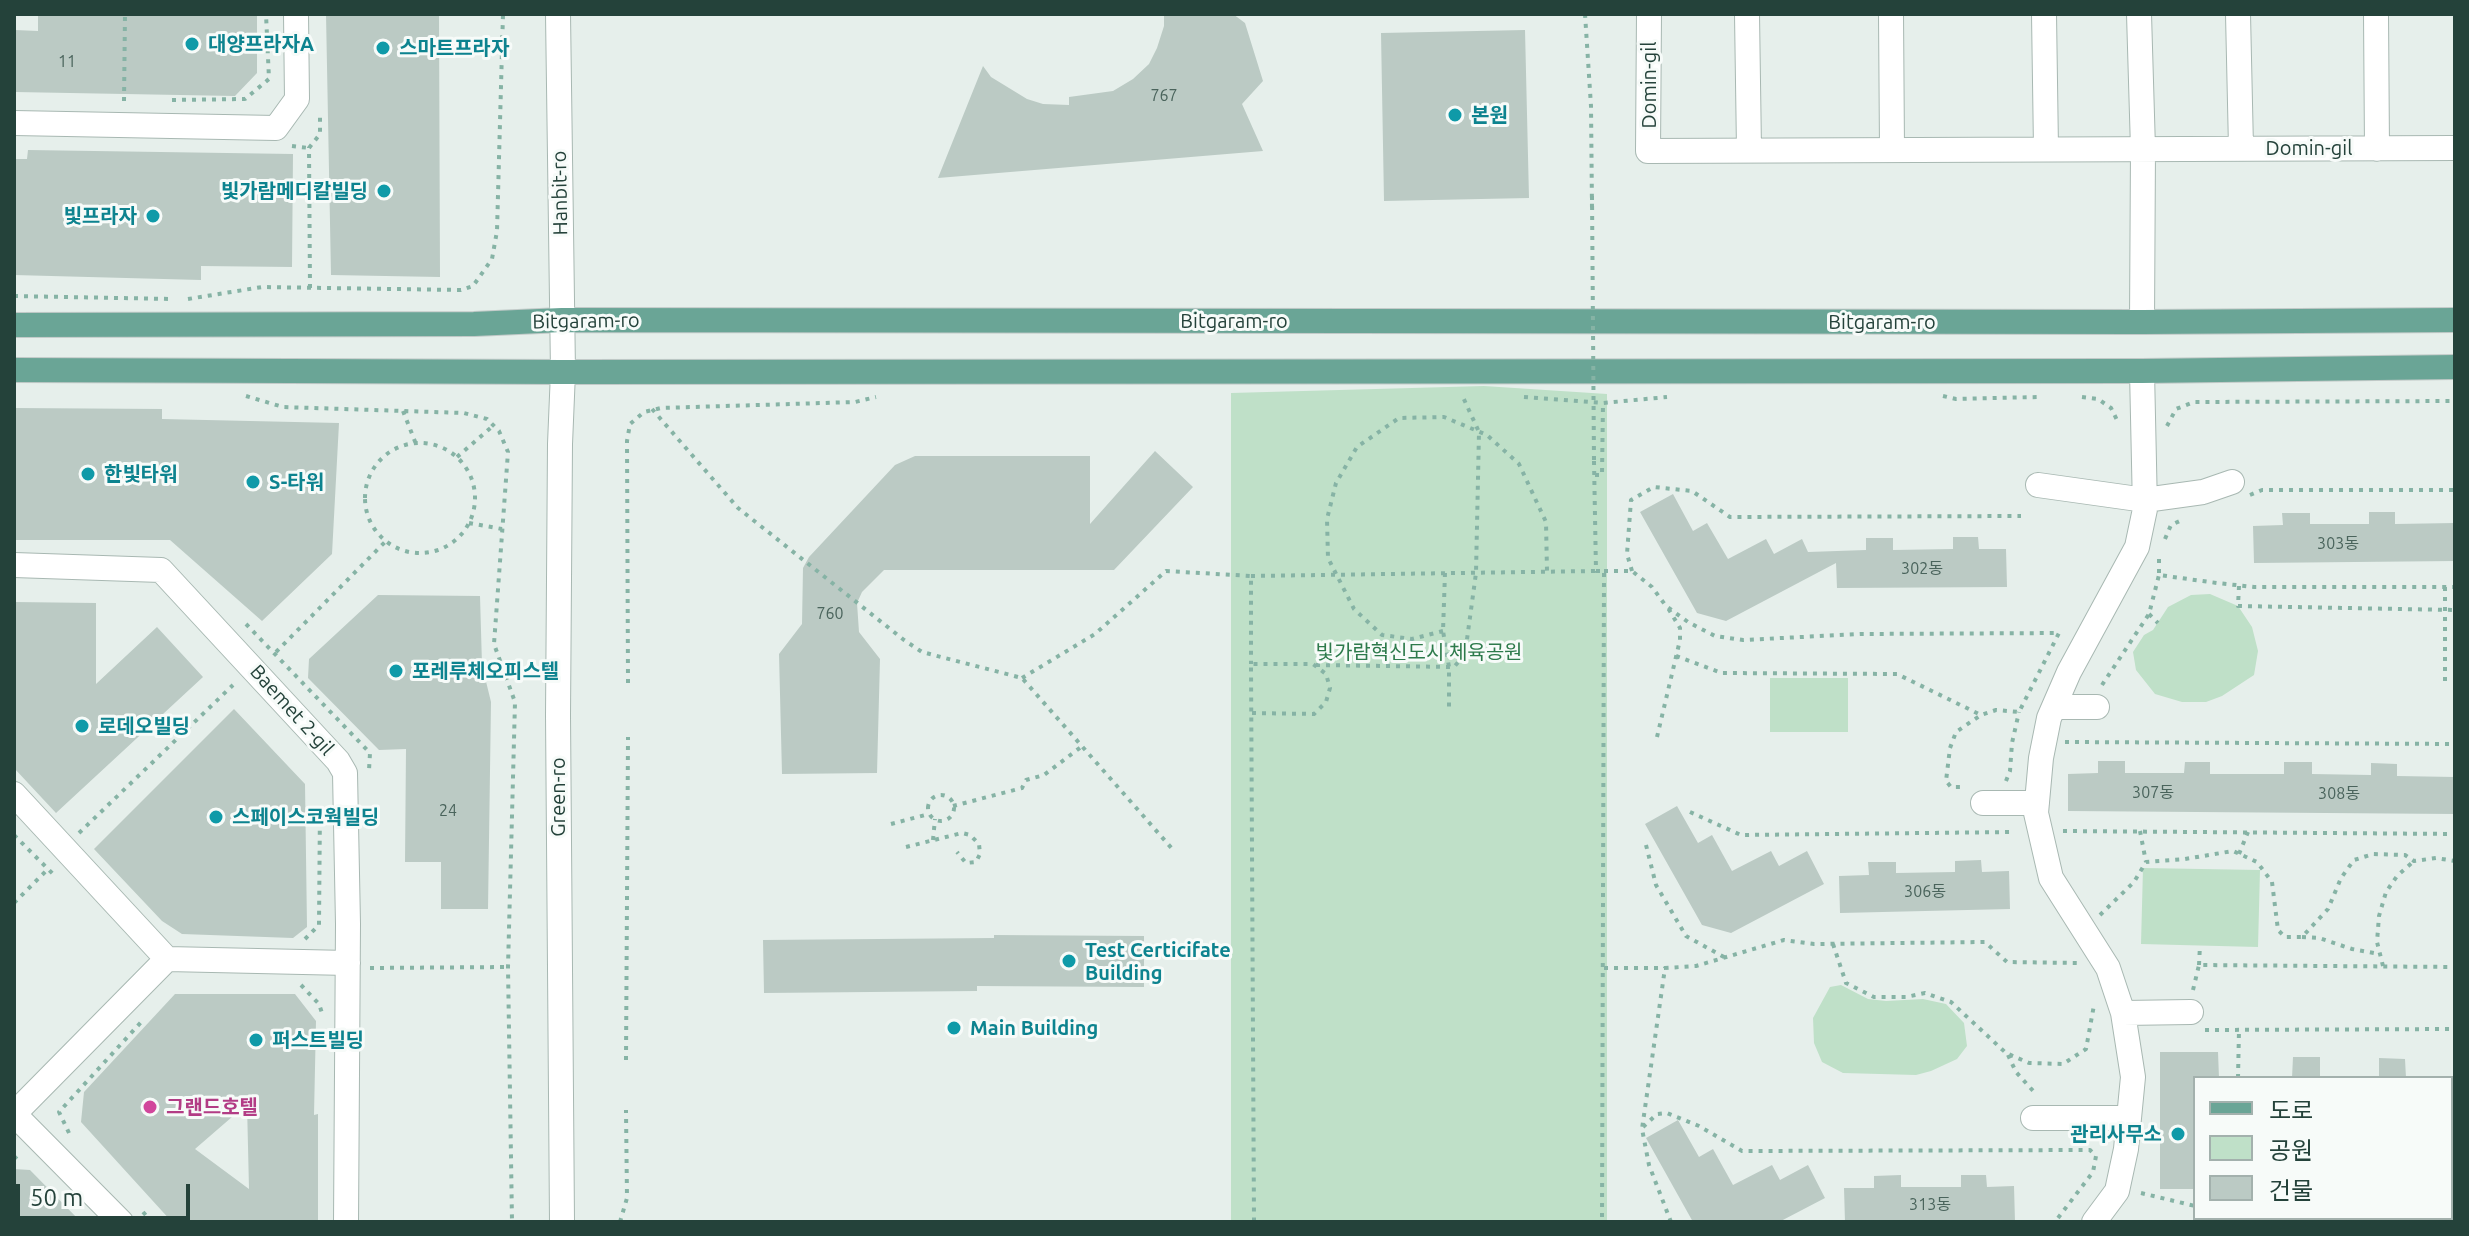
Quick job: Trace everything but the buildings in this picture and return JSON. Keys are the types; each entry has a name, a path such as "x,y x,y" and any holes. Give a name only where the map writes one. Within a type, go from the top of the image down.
{"main road":[{"name":"Bitgaram-ro","path":"14,325 474,324 562,320 2455,320"},
{"path":"14,370 2142,371 2455,367"}],"street":[{"path":"14,123 276,128 297,99 296,14"},
{"name":"Hanbit-ro","path":"558,14 563,372"},
{"name":"Domin-gil","path":"1649,14 1648,151 2455,148"},
{"path":"1747,14 1749,150"},
{"path":"1891,14 1892,149"},
{"path":"2044,14 2046,149"},
{"path":"2139,14 2143,149 2142,322"},
{"name":"Domin-gil","path":"2238,14 2241,148"},
{"name":"Domin-gil","path":"2376,14 2377,149"},
{"path":"2094,1222 2117,1191 2133,1077 2112,1010 2108,968 2051,878 2036,813 2041,758 2054,707 2069,672 2137,547 2145,500 2142,371"},
{"name":"Green-ro","path":"562,1222 558,715 563,372"},
{"path":"2038,485 2145,500 2241,488"},
{"name":"Baemet 2-gil","path":"14,565 161,570 338,761 345,773 358,965 346,1222"},
{"path":"2054,707 2090,707"},
{"path":"14,794 167,959 358,965"},
{"path":"1979,795 2037,803"},
{"path":"121,1222 14,1114 167,959"},
{"path":"2112,1010 2191,1013"},
{"path":"2037,1107 2129,1118"}],"path":[{"path":"124,101 125,14"},
{"path":"169,100 245,99 269,79 266,14"},
{"path":"188,299 262,287 461,290 473,286 492,259 497,231 503,14"},
{"path":"1585,14 1591,106 1596,571"},
{"path":"310,288 309,148 320,134 320,113"},
{"path":"1592,196 1592,209"},
{"path":"14,296 172,299"},
{"path":"1251,664 1454,667 1465,654 1476,573 1479,432 1461,392 1476,394"},
{"path":"1934,394 1956,399 2048,397"},
{"path":"243,395 283,407 464,413 487,419 494,425 508,452 494,644 515,702 508,967 512,1222"},
{"path":"628,683 627,441 630,424 652,409 855,402 882,395"},
{"path":"1524,397 1603,403 1677,396"},
{"path":"2078,396 2098,399 2111,408 2123,433"},
{"path":"2176,409 2194,402 2455,401"},
{"path":"1595,475 1602,475 1603,403"},
{"path":"652,409 738,508 904,640 922,652 1022,678 1175,852"},
{"path":"403,411 416,444"},
{"path":"1443,631 1412,639 1382,635 1354,609 1328,558 1327,519 1336,483 1357,447 1399,418 1444,417 1487,435 1519,464 1546,522 1547,571"},
{"path":"457,457 494,425"},
{"path":"416,444 442,447 457,457 469,471 475,488 475,506 469,523 458,538 443,548 425,552 407,551 386,541 368,516 365,498 368,480 377,464 390,452 416,444"},
{"path":"1657,737 1680,628 1652,587 1632,571 1627,554 1631,500 1654,487 1692,491 1730,517 2021,516"},
{"path":"2241,488 2455,490"},
{"path":"2060,752 2071,719 2090,707 2149,614 2165,538 2171,525 2184,518"},
{"path":"469,523 503,529"},
{"path":"276,652 386,541"},
{"path":"1022,678 1095,634 1166,571 1251,576 1632,571"},
{"path":"1602,1222 1604,571"},
{"path":"1445,573 1443,631 1449,667 1449,709"},
{"path":"2159,575 2239,585 2455,587"},
{"path":"1251,576 1254,1222"},
{"path":"2239,585 2238,606 2455,610"},
{"path":"2445,587 2445,683"},
{"path":"1666,606 1715,636 1743,640 1860,634 2059,633 2019,712 2010,771 2003,787"},
{"path":"2149,614 2158,623"},
{"path":"244,621 370,753 369,782"},
{"path":"1676,656 1722,673 1897,674 1981,715"},
{"path":"1252,713 1314,714 1326,702 1330,688 1326,674 1313,664"},
{"path":"75,837 233,685"},
{"path":"1979,795 1951,787 1946,781 1947,763 1956,732 1981,715 1996,710 2019,712"},
{"path":"626,1060 628,737"},
{"path":"2064,742 2455,744"},
{"path":"953,806 1022,788 1026,780 1044,775 1082,747"},
{"path":"297,947 319,925 320,793"},
{"path":"935,796 948,797 953,806 948,819 935,819 929,814 928,806 935,796"},
{"path":"1690,812 1741,835 2016,831"},
{"path":"891,824 929,814"},
{"path":"933,840 935,819"},
{"path":"2056,831 2455,834"},
{"path":"2092,904 2101,916 2134,882 2146,862 2140,831"},
{"path":"2239,854 2248,832"},
{"path":"906,847 962,833 970,835 979,844 980,854 976,862 966,863 957,852"},
{"path":"14,835 59,880"},
{"path":"1646,845 1656,885 1686,936 1724,957"},
{"path":"2146,862 2233,851 2257,862 2272,882 2278,930 2285,937 2319,938 2379,954"},
{"path":"2302,937 2328,909 2341,878 2354,860 2373,854 2405,855 2414,861"},
{"path":"2384,966 2379,954 2379,916 2386,892 2397,876 2414,861 2436,858 2455,861"},
{"path":"14,903 48,869"},
{"path":"1603,968 1696,966 1784,940 1833,944 1985,942 2007,962 2081,963 2073,951"},
{"path":"1833,944 1846,983 1874,997 1906,997 1925,993 1951,1002 2006,1053 2029,1063 2063,1064 2086,1049 2094,997 2112,1010"},
{"path":"2200,945 2191,1013 2239,1030 2455,1029"},
{"path":"358,965 508,967"},
{"path":"2199,965 2455,967"},
{"path":"1665,968 1642,1129 1649,1165 1671,1222"},
{"path":"299,983 319,1004 326,1023"},
{"path":"67,1130 59,1112 148,1014"},
{"path":"2238,1076 2239,1030"},
{"path":"2006,1053 2016,1072 2033,1092 2037,1107"},
{"path":"620,1222 627,1198 626,1110"},
{"path":"1642,1129 1657,1114 1667,1113 1699,1126 1742,1151 2090,1150 2096,1156 2093,1172 2055,1222"},
{"path":"2135,1192 2193,1206"}],"green space":[{"name":"빛가람혁신도시 체육공원","path":"1484,386 1607,394 1607,1222 1231,1222 1231,393"},
{"path":"2210,594 2238,606 2252,627 2258,651 2254,675 2222,696 2206,702 2182,702 2155,694 2136,670 2133,652 2168,607 2191,595"},
{"path":"1770,678 1848,678 1848,732 1770,732"},
{"path":"2143,868 2260,870 2258,947 2141,944"},
{"path":"1841,985 1868,999 1923,999 1946,1004 1964,1023 1967,1046 1957,1059 1916,1075 1843,1073 1822,1062 1814,1043 1813,1018 1830,987"}],"place":[{"name":"대양프라자A","path":"192,44"},
{"name":"스마트프라자","path":"383,48"},
{"name":"본원","path":"1455,115"},
{"name":"빛가람메디칼빌딩","path":"384,191"},
{"name":"빛프라자","path":"153,216"},
{"name":"한빛타워","path":"88,474"},
{"name":"S-타워","path":"253,482"},
{"name":"포레루체오피스텔","path":"396,671"},
{"name":"로데오빌딩","path":"82,726"},
{"name":"스페이스코웍빌딩","path":"216,817"},
{"name":"Test Certicifate Building","path":"1069,961"},
{"name":"Main Building","path":"954,1028"},
{"name":"퍼스트빌딩","path":"256,1040"},
{"name":"그랜드호텔","path":"150,1107"},
{"name":"관리사무소","path":"2178,1134"}]}
